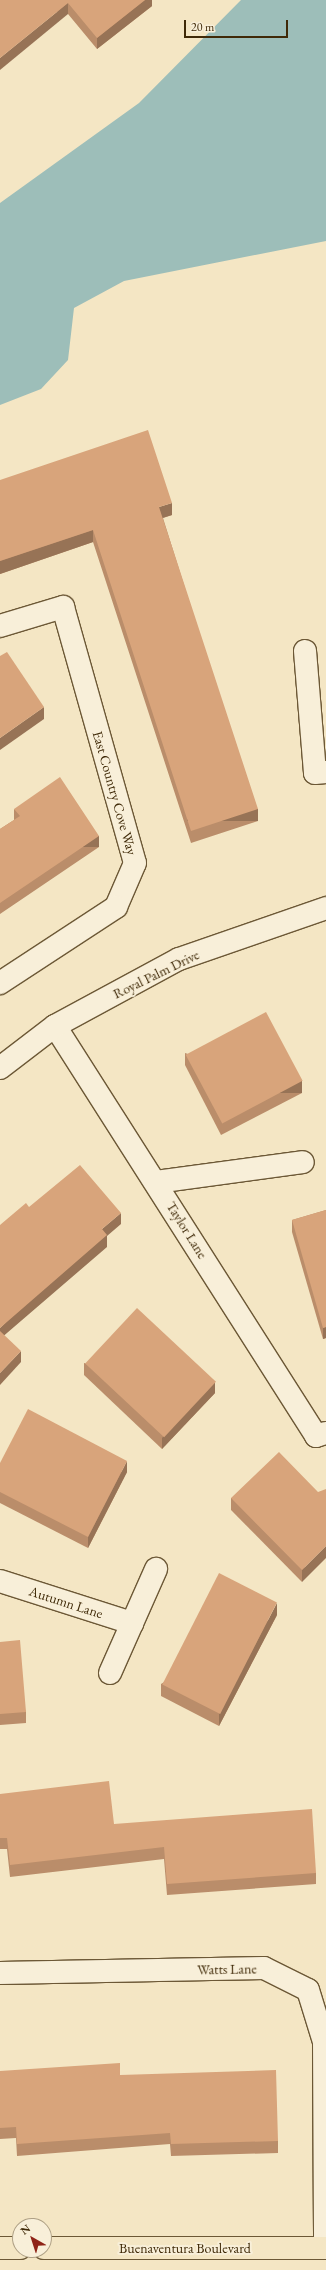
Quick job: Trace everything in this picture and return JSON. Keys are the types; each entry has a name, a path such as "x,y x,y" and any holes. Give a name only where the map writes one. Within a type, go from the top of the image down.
{"main road":[{"path":"0,2248 12,2248"},
{"name":"Buenaventura Boulevard","path":"52,2248 326,2248"}],"street":[{"name":"East Country Cove Way","path":"0,626 63,607 135,863 116,907 0,984"},
{"path":"305,651 315,773 326,772"},
{"name":"Royal Palm Drive","path":"0,1068 55,1026 179,960 326,908"},
{"name":"Taylor Lane","path":"55,1026 321,1434"},
{"path":"156,1182 302,1162"},
{"path":"110,1674 156,1569"},
{"name":"Autumn Lane","path":"0,1581 132,1623"},
{"name":"Watts Lane","path":"0,1973 264,1968 308,1990 324,2042 326,2248"}],"water":[{"path":"241,0 326,0 326,241 124,281 74,308 68,360 41,389 0,405 0,203 139,103"}],"building":[{"path":"0,0 145,0 97,38 68,3 0,58"},
{"path":"148,430 172,503 159,507 258,809 191,831 93,530 0,561 0,480"},
{"path":"7,652 44,707 0,738 0,656"},
{"path":"60,777 99,836 0,903 0,829 20,816 14,809"},
{"path":"266,1012 303,1081 222,1124 186,1055"},
{"path":"80,1165 121,1213 102,1229 107,1235 0,1328 0,1225 26,1203 29,1207"},
{"path":"326,1210 326,1327 323,1328 292,1220"},
{"path":"137,1308 216,1382 164,1437 85,1364"},
{"path":"0,1331 21,1351 0,1373"},
{"path":"28,1409 127,1461 88,1537 0,1492 0,1463"},
{"path":"279,1452 318,1492 326,1489 326,1546 302,1570 231,1498"},
{"path":"219,1573 277,1603 220,1714 162,1684"},
{"path":"20,1640 26,1712 0,1714 0,1642"},
{"path":"109,1781 114,1824 312,1809 316,1873 167,1884 164,1847 10,1865 7,1838 0,1838 0,1794"},
{"path":"120,2063 120,2075 276,2070 278,2141 171,2144 170,2133 17,2144 16,2127 0,2128 0,2071"}]}
